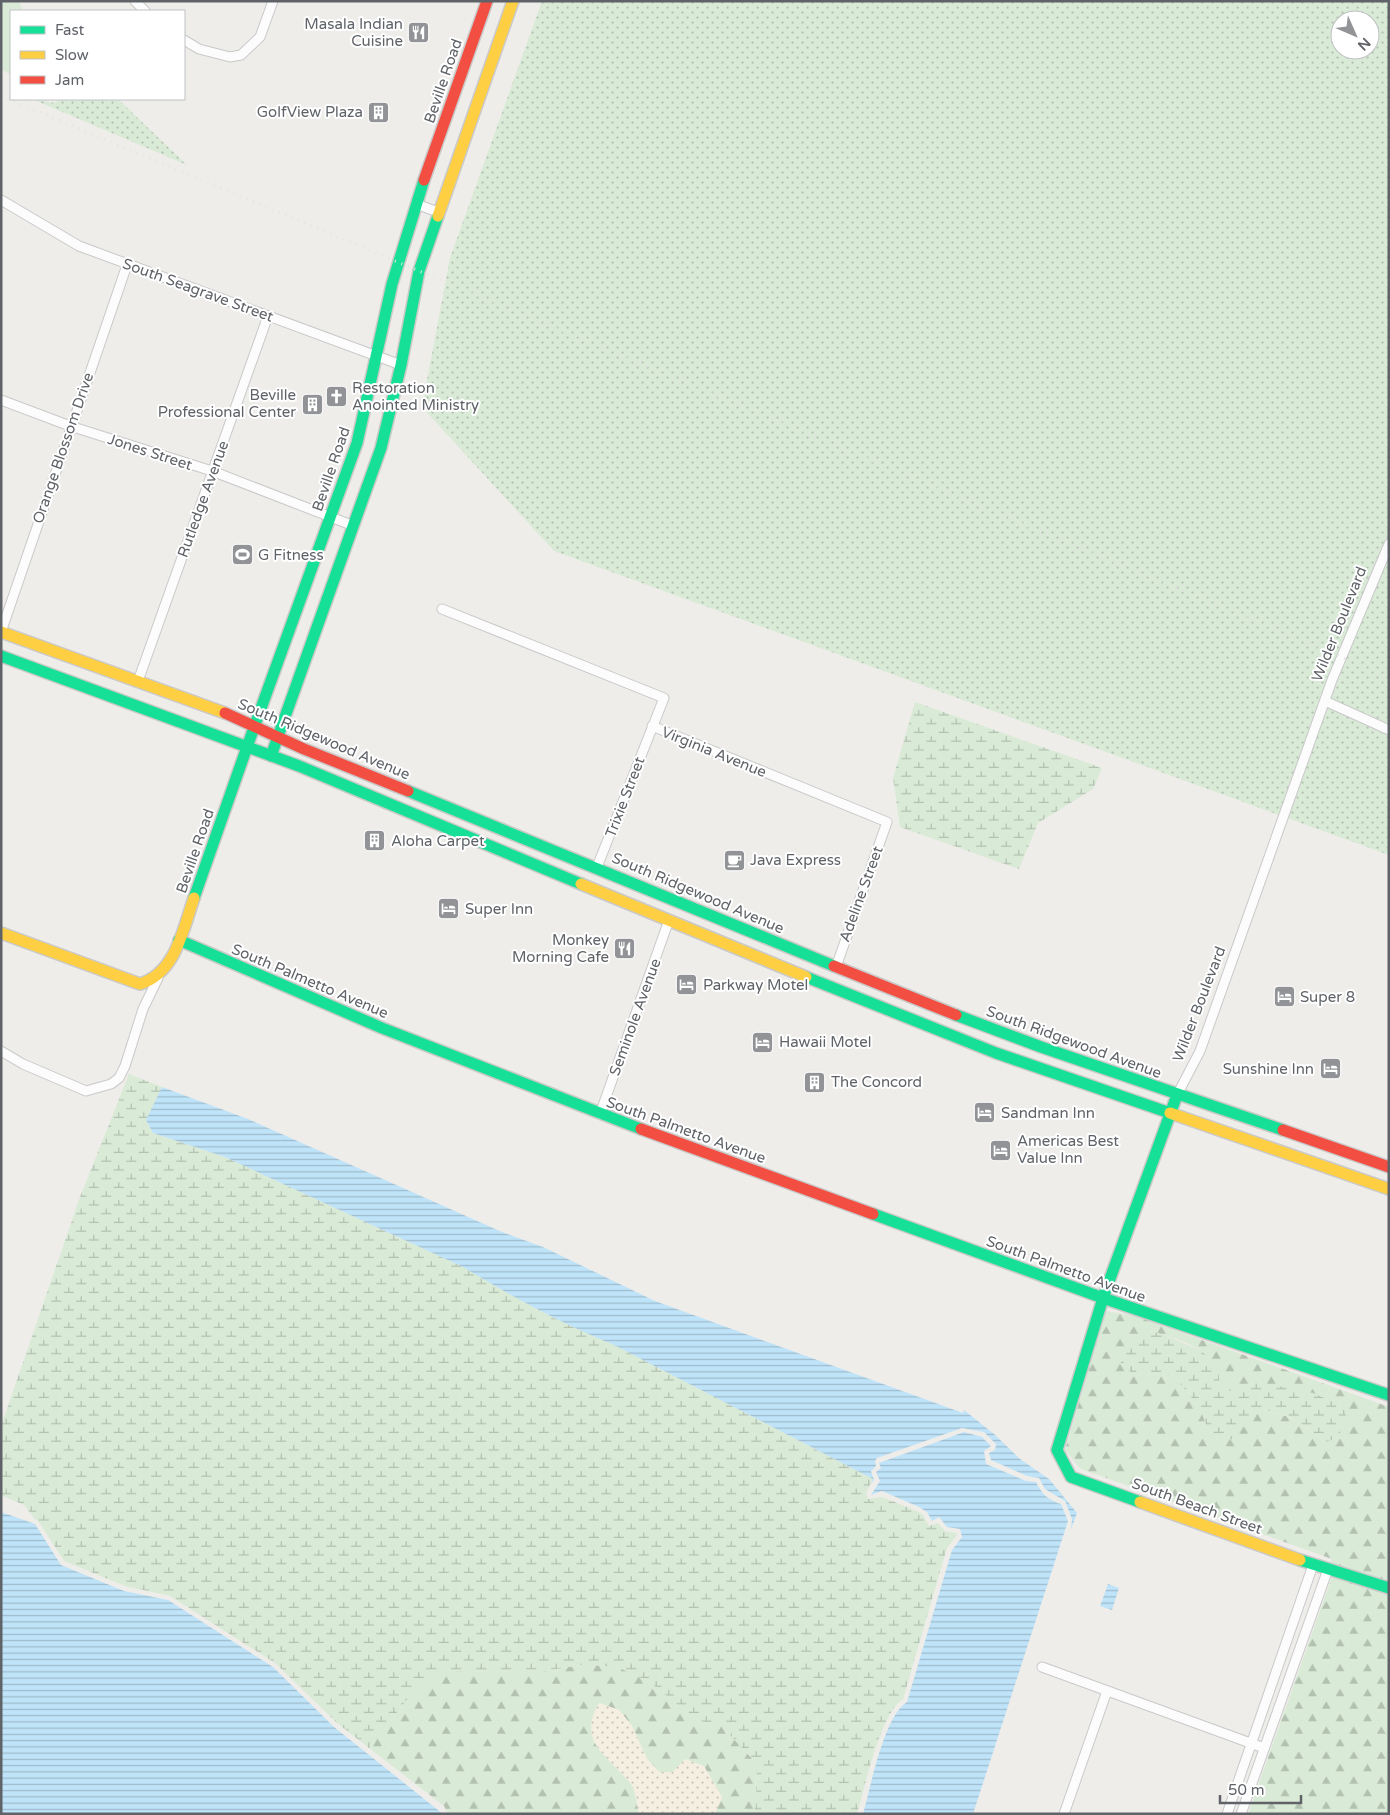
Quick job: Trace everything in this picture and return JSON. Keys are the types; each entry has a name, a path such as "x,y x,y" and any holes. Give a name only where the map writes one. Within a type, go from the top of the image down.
{"main road":[{"name":"Beville Road","path":"179,940 358,440 398,262 416,204 487,1"},
{"path":"271,756 381,448 401,365 419,271 513,1"},
{"name":"South Ridgewood Avenue","path":"1,632 229,714 279,737 836,967 1014,1037 1389,1167"},
{"path":"1,656 271,756 996,1053 1389,1189"},
{"path":"536,864 547,859 585,862"},
{"path":"1,933 140,984 158,978 166,968 179,940"},
{"name":"South Palmetto Avenue","path":"179,940 382,1028 600,1114 1103,1298 1389,1395"},
{"path":"788,969 821,972 836,967"},
{"name":"Wilder Boulevard","path":"1070,1476 1057,1450 1103,1298 1178,1095"},
{"name":"South Beach Street","path":"1070,1476 1313,1564 1389,1588"}],"street":[{"path":"134,1 144,10"},
{"path":"185,41 199,50 230,57 242,55 260,36 273,1"},
{"name":"South Seagrave Street","path":"1,200 79,246 126,265 401,365"},
{"path":"416,204 438,212"},
{"name":"Orange Blossom Drive","path":"1,632 126,265"},
{"name":"Rutledge Avenue","path":"138,682 268,316"},
{"name":"Jones Street","path":"1,400 70,426 212,471 354,526"},
{"name":"Wilder Boulevard","path":"1178,1095 1200,1051 1325,701 1389,544"},
{"name":"Virginia Avenue","path":"442,609 664,698 652,726 887,822"},
{"path":"1325,701 1389,730"},
{"name":"Trixie Street","path":"597,867 652,726"},
{"name":"Adeline Street","path":"836,967 887,822"},
{"name":"Seminole Avenue","path":"600,1114 670,920"},
{"path":"1,1051 23,1064 86,1091 111,1084 119,1078 125,1066 143,1009 158,978"},
{"path":"1227,1814 1313,1564"},
{"path":"1241,1814 1328,1569"},
{"path":"1042,1667 1264,1748"},
{"path":"1064,1814 1108,1691"}],"green space":[{"path":"1,1 19,1 23,10 10,10 10,74 1,69"},
{"path":"542,1 1389,1 1389,855 554,551 422,407 450,258"},
{"path":"34,100 55,103 58,100 119,100 187,165"},
{"path":"915,702 1102,768 1093,789 1038,823 1019,869 900,827 893,778"},
{"path":"129,1074 162,1087 146,1120 153,1133 225,1157 463,1267 536,1309 612,1344 873,1479 866,1493 868,1499 882,1497 917,1511 923,1515 929,1526 938,1523 945,1531 956,1533 957,1535 947,1548 903,1699 895,1707 881,1734 857,1814 753,1814 756,1805 757,1764 720,1724 698,1721 648,1681 620,1668 586,1664 539,1672 438,1671 409,1697 369,1748 337,1723 275,1663 170,1596 125,1586 64,1561 39,1522 24,1505 1,1495 1,1426 80,1197"},
{"path":"1106,1311 1135,1316 1389,1407 1389,1583 1330,1564 1332,1559 1081,1469 1065,1450","holes":["1149,1331 1168,1336 1201,1351 1219,1382 1227,1391 1240,1390 1254,1381 1338,1437 1324,1443 1310,1430 1289,1417 1262,1410 1238,1426 1233,1439 1208,1430 1200,1408 1174,1376 1154,1373 1135,1375"]},
{"path":"1149,1331 1162,1334 1202,1351 1219,1370 1219,1383 1227,1391 1240,1390 1254,1381 1313,1393 1343,1406 1347,1419 1338,1437 1324,1443 1296,1420 1281,1414 1262,1410 1238,1426 1233,1439 1220,1441 1208,1430 1200,1408 1174,1376 1154,1373 1135,1375 1120,1364 1135,1337"},
{"path":"1332,1577 1389,1594 1389,1814 1248,1814"},
{"path":"586,1664 620,1668 648,1681 698,1721 720,1724 757,1764 756,1805 753,1814 715,1814 722,1797 672,1772 659,1772 647,1759 632,1726 619,1710 599,1703 609,1761 633,1785 639,1814 448,1814 444,1806 369,1748 409,1697 438,1671 539,1672"}],"sand":[{"path":"599,1703 619,1710 632,1726 647,1759 659,1772 672,1772 685,1759 704,1766 722,1797 715,1814 639,1814 633,1787 598,1748 593,1739 591,1729 593,1717"}],"water":[{"path":"162,1087 248,1119 502,1232 543,1247 655,1301 963,1413 964,1410 994,1434 1020,1459 1049,1479 1077,1513 1071,1529 1072,1519 1065,1501 1045,1489 1039,1478 1027,1476 991,1460 989,1453 995,1450 996,1444 984,1432 962,1428 877,1458 875,1461 876,1466 871,1471 874,1480 871,1484 873,1479 612,1344 536,1308 463,1267 225,1157 153,1133 146,1120"},
{"path":"964,1432 982,1437 991,1446 984,1451 986,1464 1026,1481 1036,1482 1046,1496 1052,1501 1061,1504 1068,1521 973,1814 863,1814 885,1736 899,1710 907,1702 952,1550 962,1537 960,1529 947,1527 939,1517 932,1521 927,1512 919,1507 882,1491 871,1495 880,1481 876,1472 881,1468 879,1463"},
{"path":"1,1512 35,1524 61,1565 124,1591 168,1600 273,1667 334,1727 443,1814 1,1814"},
{"path":"1108,1584 1119,1588 1112,1610 1100,1606"}],"railway":[{"path":"1,96 10,100"},
{"path":"11,100 1389,677"}],"traffic: fast":[{"path":"247,747 357,443 392,284 424,180"},
{"path":"271,756 381,448 401,365 419,271 438,216"},
{"path":"1,656 299,766 581,884"},
{"path":"194,898 247,747"},
{"path":"408,791 834,966"},
{"path":"179,940 382,1028 641,1129"},
{"path":"806,977 996,1053 1170,1113"},
{"path":"956,1015 1041,1047 1283,1130"},
{"path":"1140,1502 1071,1477 1057,1450 1103,1298 1177,1095"},
{"path":"873,1214 1103,1298 1389,1395"},
{"path":"1300,1560 1389,1588"}],"traffic: slow":[{"path":"438,216 513,1"},
{"path":"1,632 225,713"},
{"path":"581,884 806,977"},
{"path":"1,933 140,984 152,978 170,960 182,936 194,898"},
{"path":"1170,1113 1389,1189"},
{"path":"1140,1502 1300,1560"}],"traffic: jam":[{"path":"424,180 487,1"},
{"path":"225,713 304,749 408,791"},
{"path":"834,966 956,1015"},
{"path":"641,1129 873,1214"},
{"path":"1283,1130 1389,1167"}],"place":[{"name":"Masala Indian Cuisine","path":"419,33"},
{"name":"GolfView Plaza","path":"379,112"},
{"name":"Restoration Anointed Ministry","path":"336,397"},
{"name":"Beville Professional Center","path":"312,404"},
{"name":"G Fitness","path":"242,555"},
{"name":"Aloha Carpet","path":"375,841"},
{"name":"Java Express","path":"734,860"},
{"name":"Super Inn","path":"449,909"},
{"name":"Monkey Morning Cafe","path":"625,949"},
{"name":"Parkway Motel","path":"687,985"},
{"name":"Super 8","path":"1284,997"},
{"name":"Hawaii Motel","path":"763,1042"},
{"name":"Sunshine Inn","path":"1330,1069"},
{"name":"The Concord","path":"815,1082"},
{"name":"Sandman Inn","path":"985,1113"},
{"name":"Americas Best Value Inn","path":"1001,1150"}]}
